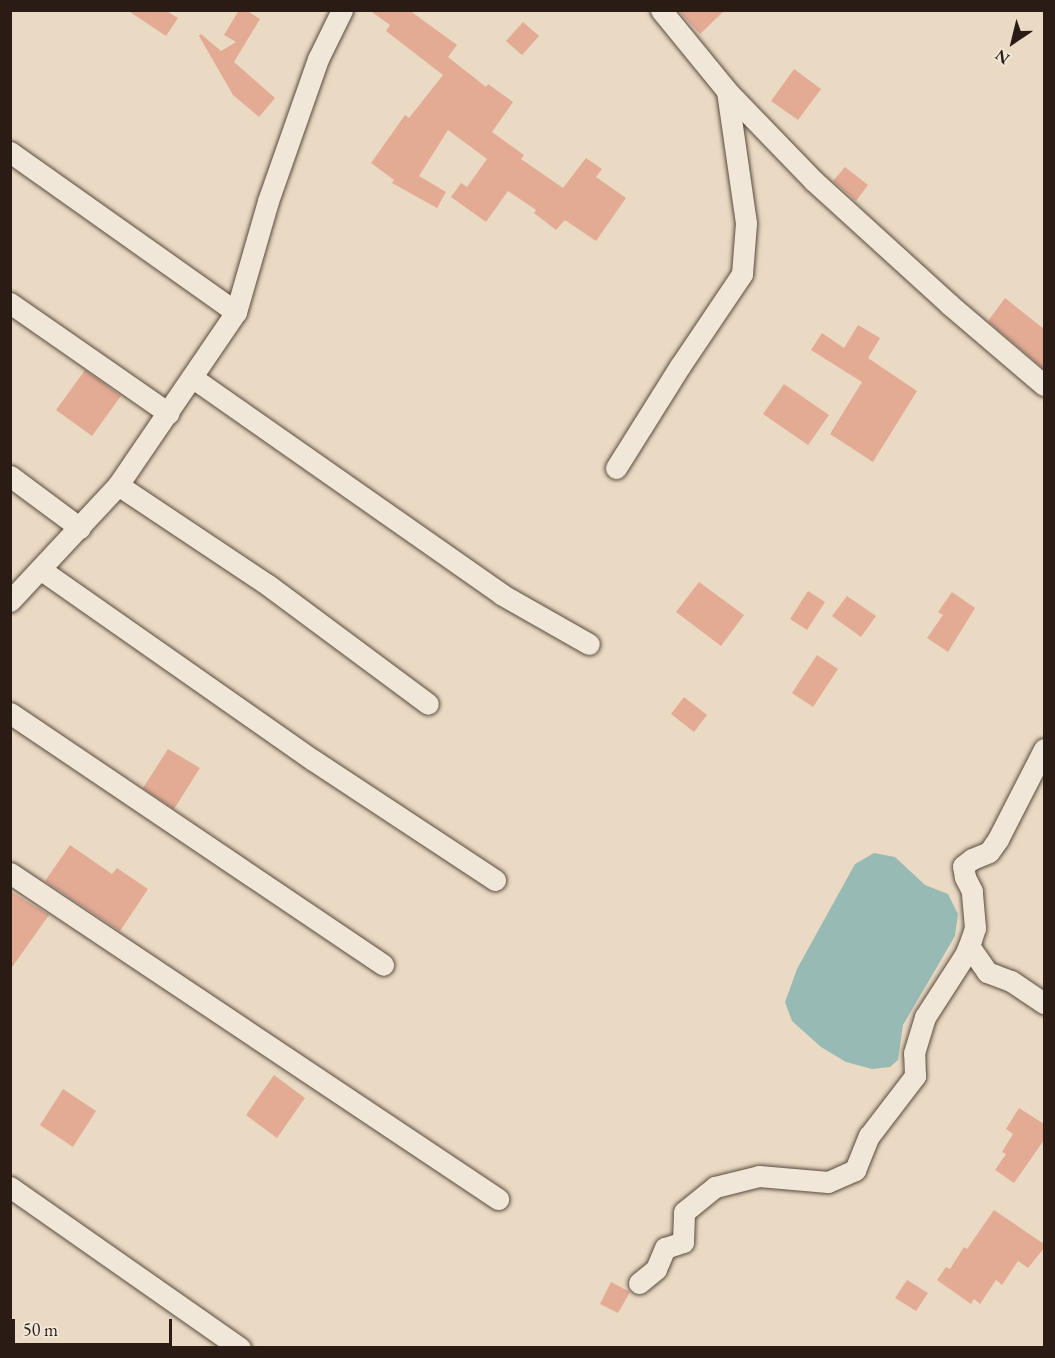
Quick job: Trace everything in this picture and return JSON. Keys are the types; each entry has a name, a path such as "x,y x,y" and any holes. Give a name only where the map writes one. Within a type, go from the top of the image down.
{"street":[{"path":"10,601 118,485 194,378 236,312 268,201 318,59 342,10"},
{"path":"661,10 727,91 814,181 949,304 1044,386"},
{"path":"615,468 742,274 746,222 727,91"},
{"path":"10,152 236,312"},
{"path":"10,303 168,413"},
{"path":"194,378 501,594 589,644"},
{"path":"10,476 80,528"},
{"path":"118,485 268,585 428,704"},
{"path":"40,569 313,760 495,880"},
{"path":"10,713 383,965"},
{"path":"639,1283 656,1269 666,1248 683,1242 684,1212 715,1186 759,1176 828,1182 855,1170 869,1136 915,1076 914,1053 925,1017 969,946 975,928 972,891 964,877 963,866 972,859 989,852 1044,749"},
{"path":"10,873 498,1199"},
{"path":"969,946 987,972 1011,981 1044,1002"},
{"path":"10,1187 240,1347"}],"water":[{"path":"874,853 895,857 925,885 948,894 958,914 955,936 903,1025 898,1060 890,1067 872,1069 846,1062 821,1047 792,1021 785,1002 797,969 855,864"}],"building":[{"path":"127,10 165,10 178,18 166,36"},
{"path":"239,10 246,10 260,19 234,62 275,98 259,117 233,95 199,36 201,34 221,51 236,42 224,35"},
{"path":"369,10 409,10 457,45 448,57 486,87 488,84 513,102 492,132 524,155 521,159 563,188 586,158 602,169 596,177 626,198 596,241 565,220 556,230 534,213 536,210 508,191 486,222 451,197 461,183 467,187 487,159 448,130 419,176 446,192 437,208 392,183 394,180 371,163 405,115 409,118 443,75 386,31 390,25"},
{"path":"678,10 725,10 700,34"},
{"path":"523,22 539,36 522,55 506,41"},
{"path":"794,69 821,89 798,120 771,101"},
{"path":"845,167 868,185 856,201 833,181"},
{"path":"1005,298 1044,329 1044,369 988,321"},
{"path":"858,325 880,338 868,358 917,391 873,462 830,434 862,382 811,350 822,333 844,348"},
{"path":"85,370 121,396 92,436 56,410"},
{"path":"784,384 829,415 808,445 763,414"},
{"path":"699,582 744,615 721,646 676,612"},
{"path":"808,591 825,602 807,630 790,619"},
{"path":"952,592 975,608 948,652 927,638 943,615 938,612"},
{"path":"847,596 876,616 861,637 832,616"},
{"path":"817,655 838,669 813,707 792,693"},
{"path":"684,697 707,715 694,732 671,714"},
{"path":"168,749 200,768 174,809 143,788"},
{"path":"70,845 112,874 117,868 148,889 120,931 45,881"},
{"path":"10,891 49,915 10,970"},
{"path":"274,1075 305,1098 277,1138 246,1115"},
{"path":"63,1089 96,1111 73,1147 40,1125"},
{"path":"1019,1108 1044,1124 1044,1140 1014,1183 995,1170 1006,1154 1002,1152 1013,1134 1006,1129"},
{"path":"994,1210 1044,1244 1044,1248 1028,1268 1018,1261 1002,1285 996,1280 980,1304 974,1299 971,1304 937,1280 946,1267 950,1269 964,1247 967,1249"},
{"path":"907,1280 928,1293 916,1311 895,1298"},
{"path":"611,1282 630,1292 618,1313 600,1304"}]}
